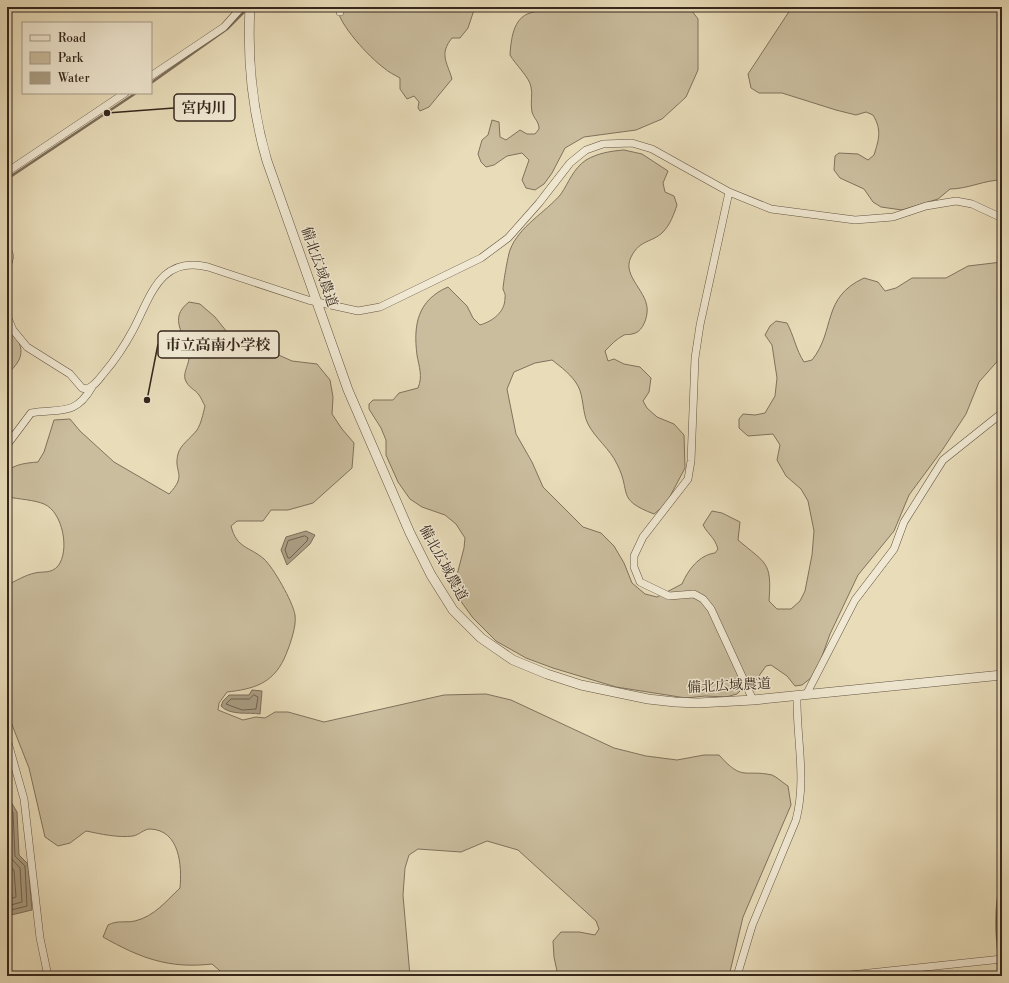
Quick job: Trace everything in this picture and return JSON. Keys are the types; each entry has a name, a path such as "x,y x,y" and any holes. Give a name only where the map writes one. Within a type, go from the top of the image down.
{"street":[{"name":"備北広域農道","path":"246,8 250,19 251,84 258,131 348,390 410,533 431,575 453,610 481,638 513,660 547,674 581,685 648,699 675,702 698,703 753,700 1002,675"},
{"path":"152,75 224,27 246,8"},
{"path":"7,172 124,94"},
{"path":"7,445 31,413 57,411 73,407 81,402 110,366 132,332 156,282 165,274 181,266 200,265 308,300 358,311 380,307 481,258 508,238 539,203 570,163 586,150 603,144 632,143 652,149 729,192 771,209 822,217 855,220 893,217 926,206 956,201 972,204 1002,218"},
{"path":"729,192 700,325 695,358 691,461 688,479 643,537 634,556 634,567 640,582 651,588 669,596 694,594 703,599 711,609 753,700"},
{"path":"7,249 10,256 7,268"},
{"path":"7,316 14,330 27,347 74,376 82,388 86,389 92,387"},
{"path":"807,694 855,600 894,549 904,522 943,460 1002,412"},
{"path":"737,976 752,926 796,820 800,805 802,774 796,717 797,695"},
{"path":"7,739 24,799 40,938 48,976"},
{"path":"841,976 998,959"}],"green space":[{"path":"337,7 475,7 468,28 460,38 452,38 446,49 446,63 452,79 429,107 420,111 418,108 419,102 414,96 407,99 400,89 400,78 387,71 363,49 343,22"},
{"path":"560,7 689,7 698,19 698,70 686,97 662,119 636,130 584,137 565,148 552,173 544,184 535,190 526,188 522,180 529,160 522,153 507,156 494,165 486,167 481,162 478,154 482,140 488,135 492,120 499,122 500,137 506,140 520,130 527,134 535,134 539,129 532,112 532,90 530,83 510,55 512,36 516,25 524,16 534,12 551,11"},
{"path":"792,7 1002,7 1002,180 989,181 963,188 950,189 938,199 902,210 881,207 873,202 864,189 840,178 834,170 835,156 839,153 858,154 868,160 874,155 879,130 873,115 866,112 856,115 782,93 759,93 751,88 748,74"},
{"path":"624,150 642,154 668,171 663,183 665,192 674,196 677,205 668,226 655,238 638,247 631,257 629,264 632,278 647,305 646,320 638,332 621,337 605,351 608,361 614,359 624,364 640,367 651,378 649,392 643,401 647,408 657,417 674,424 684,435 685,468 666,504 654,514 642,509 629,499 626,494 617,464 607,448 594,434 588,424 580,390 576,382 563,368 552,360 535,363 514,372 507,389 516,434 532,462 543,487 583,527 601,533 614,546 624,563 632,583 645,594 657,597 682,584 687,574 699,560 709,554 715,553 718,549 703,525 712,511 722,513 740,522 738,540 765,564 768,570 769,578 769,601 777,609 791,609 800,601 805,591 812,555 814,531 808,501 801,489 786,476 777,460 780,445 773,434 748,436 739,428 739,419 743,414 755,415 765,413 775,396 777,378 772,345 765,335 770,326 776,321 787,323 804,362 812,360 819,349 835,305 841,295 850,286 864,278 878,282 885,291 896,288 912,278 946,278 968,266 1002,262 1002,356 979,382 966,414 943,449 909,495 894,531 858,575 830,634 821,659 811,678 802,685 795,686 787,676 771,665 766,666 756,680 750,681 737,694 726,697 705,696 686,698 616,687 553,668 526,658 496,641 473,618 457,596 457,575 465,538 456,524 445,515 422,507 410,499 398,482 386,455 386,440 381,428 369,409 369,404 373,400 393,400 399,393 418,388 420,368 416,344 417,323 424,306 430,299 438,292 448,287 467,306 473,318 480,325 494,318 503,308 505,296 503,286 508,258 514,241 526,227 555,201 574,172 586,160 600,154"},
{"path":"189,302 200,304 215,317 227,332 292,361 317,364 330,380 333,397 332,414 354,443 352,468 313,503 288,510 271,510 263,521 237,521 231,526 240,543 264,559 272,569 291,602 295,615 295,625 284,659 274,674 261,684 245,689 227,692 219,703 218,710 243,720 256,717 265,718 275,712 288,712 324,722 444,695 486,694 511,700 614,748 646,756 677,760 704,755 719,755 733,769 739,772 774,776 788,786 791,805 743,917 729,976 558,976 554,957 553,941 561,932 579,932 595,935 599,929 596,921 518,850 487,841 461,852 418,849 409,855 405,868 403,895 410,976 226,976 212,964 182,965 155,960 130,951 103,937 108,925 135,921 148,916 160,908 180,888 181,879 179,860 173,842 168,836 160,831 150,829 135,835 127,836 86,831 70,843 58,846 45,837 29,768 7,712 7,585 28,575 55,569 62,559 64,551 63,532 56,515 51,508 44,504 8,497 7,471 18,465 38,462 44,452 54,420 70,419 80,431 114,462 169,494 175,487 179,478 177,460 179,451 198,428 205,406 199,395 185,379 189,355 180,327 179,314"},
{"path":"7,324 19,344 21,355 14,367 7,374"}],"water":[{"path":"306,531 315,535 310,544 287,565 281,550 286,537"},
{"path":"252,690 262,691 260,714 229,711 221,706 223,701 229,695 249,695"},
{"path":"7,795 17,812 19,855 28,864 32,910 7,916"}],"waterway":[{"path":"152,82 227,29 247,9"},
{"path":"7,179 134,94"},
{"path":"1001,976 997,939 997,902 1002,878"}],"place":[{"name":"宮内川","path":"107,113"},
{"name":"市立高南小学校","path":"147,400"}]}
